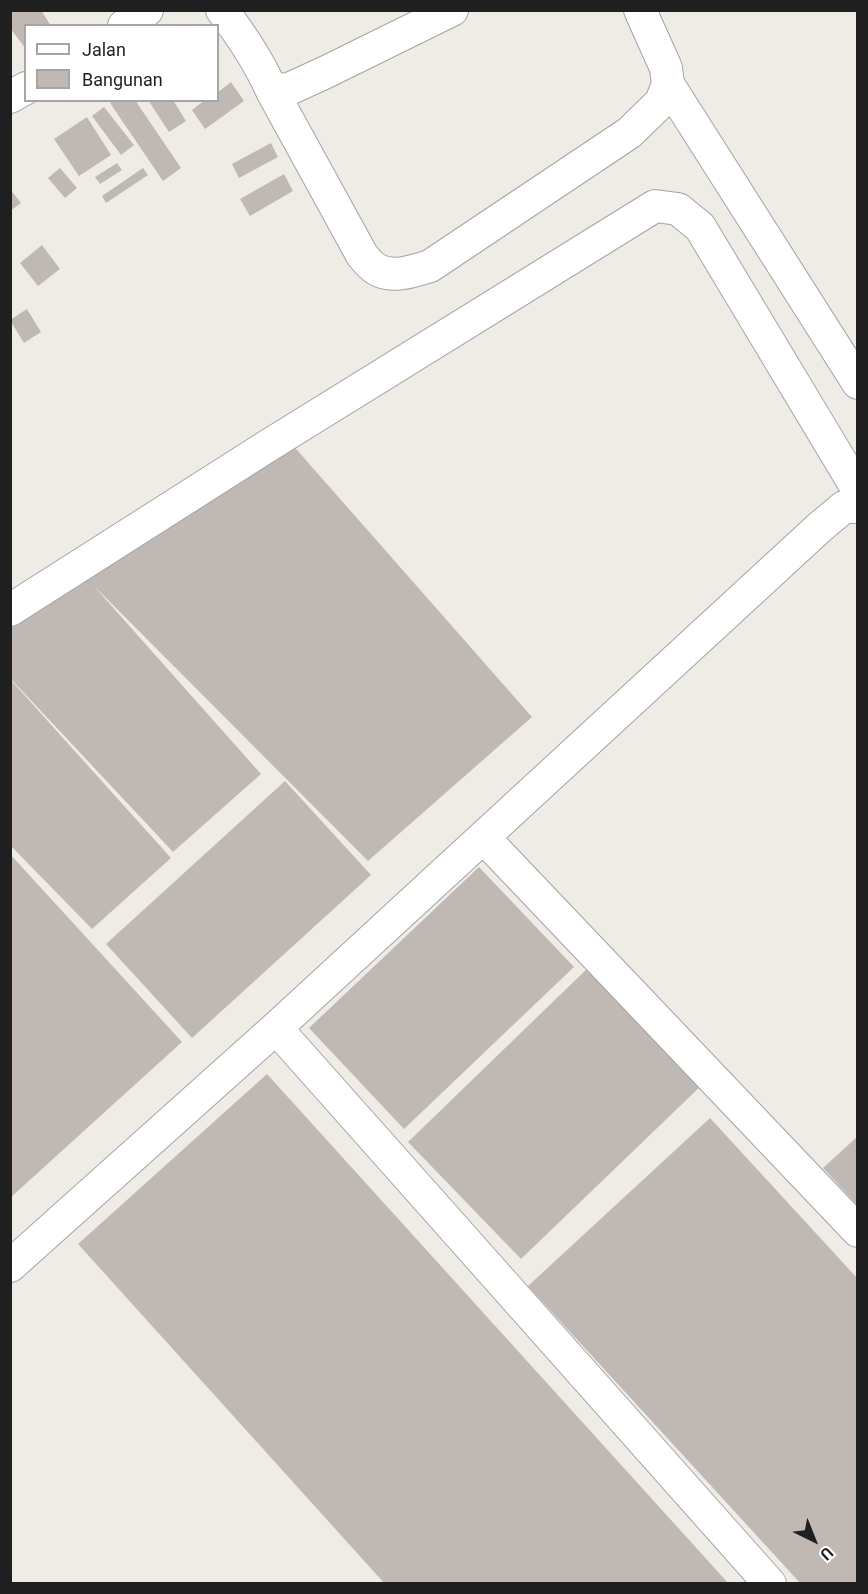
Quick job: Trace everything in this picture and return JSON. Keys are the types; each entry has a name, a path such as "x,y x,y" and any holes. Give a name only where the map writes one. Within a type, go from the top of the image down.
{"street":[{"path":"127,24 147,10"},
{"path":"222,10 246,41 362,255 375,269 388,274 410,272 430,266 629,133 661,102 668,84"},
{"path":"272,91 289,89 452,10"},
{"path":"640,10 666,68 668,84 858,383"},
{"path":"10,97 24,89"},
{"path":"10,610 266,447 655,206 678,209 700,228 858,490"},
{"path":"10,1266 276,1028 820,527 844,507 858,507"},
{"path":"484,838 858,1231"},
{"path":"276,1028 770,1584"}],"building":[{"path":"10,10 41,10 50,24 24,24 24,46 10,28"},
{"path":"231,82 244,101 205,129 192,110 202,102 219,102 219,91"},
{"path":"136,102 181,168 163,181 110,103"},
{"path":"149,102 174,102 186,121 169,132"},
{"path":"104,107 134,145 121,155 92,116"},
{"path":"87,117 111,155 79,176 54,139"},
{"path":"271,143 278,157 239,178 232,164"},
{"path":"117,163 122,170 100,184 95,177"},
{"path":"60,168 77,188 65,198 48,178"},
{"path":"143,168 148,175 106,203 102,196"},
{"path":"284,174 293,191 250,216 240,199"},
{"path":"10,189 21,203 10,211"},
{"path":"42,245 60,269 38,286 20,263"},
{"path":"27,309 41,332 24,343 10,320"},
{"path":"290,442 532,717 368,861 93,585 261,774 173,852 10,678 10,627 85,578 183,519"},
{"path":"10,679 171,858 92,929 10,845"},
{"path":"285,781 371,875 192,1038 106,944"},
{"path":"10,854 182,1042 10,1198"},
{"path":"479,867 574,967 404,1129 309,1028"},
{"path":"592,964 705,1082 521,1259 408,1142"},
{"path":"267,1074 729,1584 385,1584 78,1244"},
{"path":"710,1118 858,1279 858,1584 801,1584 528,1286"},
{"path":"858,1136 858,1206 823,1168"}]}
